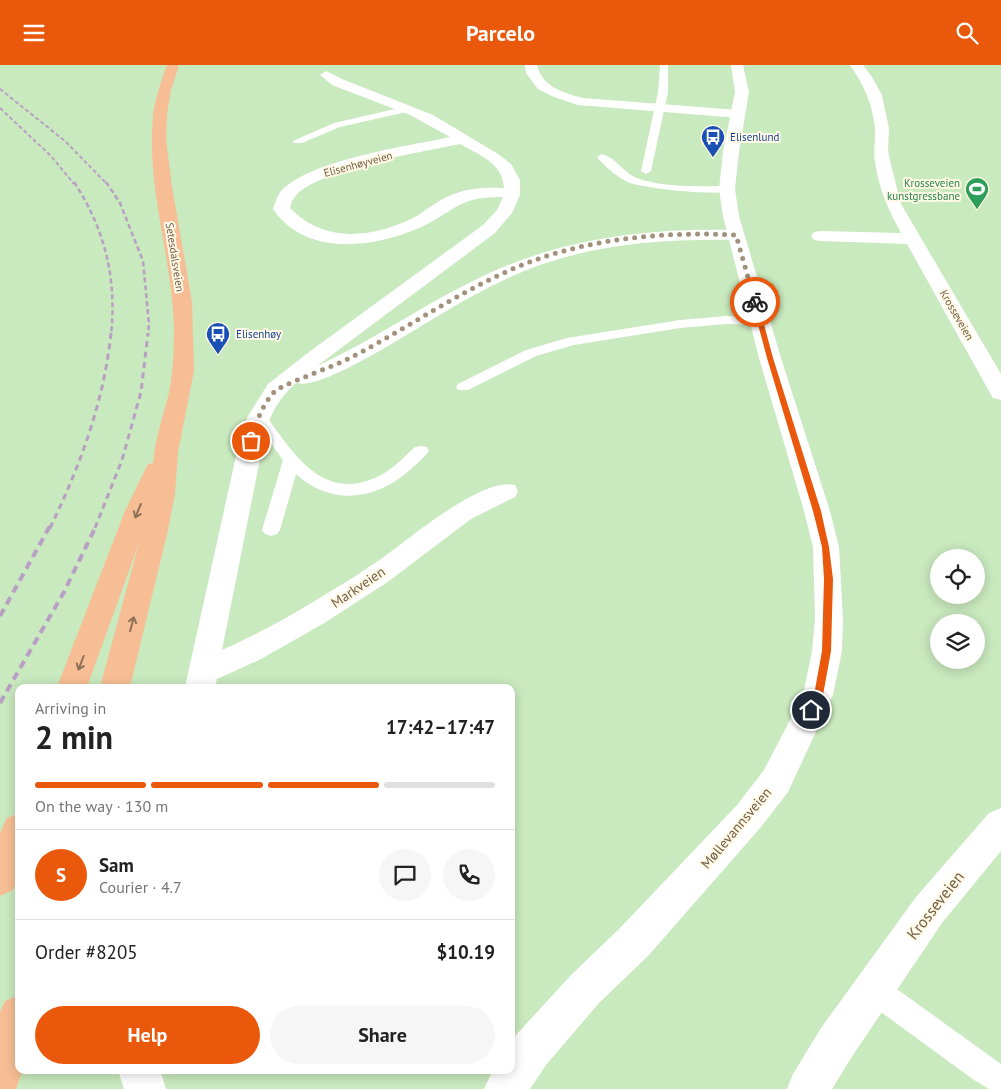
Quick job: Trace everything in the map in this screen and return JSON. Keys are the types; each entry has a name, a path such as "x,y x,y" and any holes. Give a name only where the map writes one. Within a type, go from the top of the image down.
{"highway":[{"name":"Setesdalsveien","path":"116,684 140,594 160,507 166,451 183,372 184,316 177,261 159,160 158,130 161,110 173,65"},
{"name":"Setesdalsveien","path":"73,684 138,511 166,451"},
{"path":"0,878 15,839"},
{"path":"0,1076 15,1028"}],"street":[{"path":"531,65 534,76 540,83 570,98 600,104 738,114"},
{"name":"Møllevannsveien","path":"505,1089 531,1050 585,989 634,942 749,816 776,781 818,695 827,651 829,619 826,547 736,235 728,189 742,92 737,65"},
{"name":"Krosseveien","path":"856,65 866,77 875,95 882,129 881,151 887,185 893,204 1001,393"},
{"path":"276,389 316,356 489,229 508,207 511,193 512,180 499,162 440,124 408,109 337,82 326,75"},
{"name":"Elisenhøyveien","path":"461,139 357,163 317,175 299,183 287,193 281,203 281,209 295,224 315,234 350,240 368,239 416,223 457,198 480,192 511,193"},
{"path":"276,389 346,360 468,290 542,257 582,246 647,236 700,233 736,235"},
{"path":"820,236 912,239"},
{"name":"Markveien","path":"202,679 254,429 259,416 276,389"},
{"name":"Markveien","path":"202,679 314,616 381,573 464,512 506,491"},
{"name":"Krosseveien","path":"808,1089 836,1043 929,910 1001,824"},
{"path":"140,1074 145,1089"}],"lane":[{"path":"646,171 663,92 664,65"},
{"path":"298,141 354,120 408,109"},
{"path":"602,157 618,171 634,181 690,188 728,189"},
{"path":"463,387 531,353 572,341 680,324 726,320 761,321"},
{"path":"259,416 291,461 314,482 329,488 362,489 387,479 421,451"},
{"path":"271,530 291,461"},
{"path":"873,989 984,1070 1001,1080"}],"green space":[{"path":"0,65 1001,65 1001,1089 0,1089"}],"railway":[{"path":"0,89 65,141 107,184"},
{"path":"0,108 51,156 74,184"},
{"path":"74,182 94,218 106,255 112,294 111,335"},
{"path":"106,182 120,203 143,261 149,324 148,335"},
{"path":"50,528 81,457 97,409 108,359 111,333"},
{"path":"95,528 122,460 141,392 148,333"},
{"path":"0,616 50,526"},
{"path":"0,703 64,592 96,526"}],"way so far":[{"path":"251,441 259,416 276,389 309,377 346,360 468,290 503,273 542,257 560,252 603,242 647,236 700,233 736,235 755,302"}],"place":[{"name":"Elisenlund","path":"713,158"},
{"name":"Krosseveien kunstgressbane","path":"977,210"},
{"name":"Elisenhøy","path":"218,355"}],"route":[{"path":"755,302 826,547 829,619 827,651 818,695 811,710"}]}
